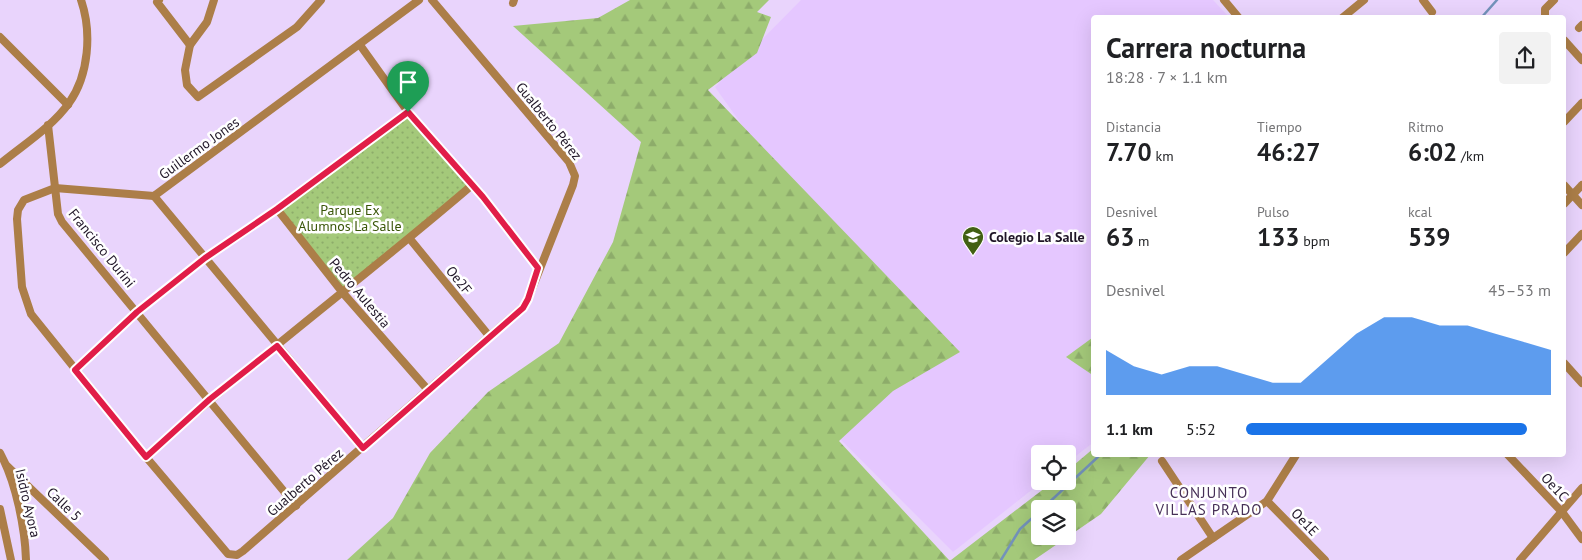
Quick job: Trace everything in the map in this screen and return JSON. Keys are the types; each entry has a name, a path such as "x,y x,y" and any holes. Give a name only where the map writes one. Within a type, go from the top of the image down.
{"street":[{"path":"0,164 48,125 68,105 81,80 86,55 87,29 81,0"},
{"path":"158,0 157,2 190,45"},
{"path":"214,0 207,22 190,45 186,70 187,86 198,97 297,28 322,0"},
{"name":"Guillermo Jones","path":"228,554 146,457 31,314 22,287 17,220 18,210 24,200 54,188 154,196 419,0"},
{"name":"Gualberto Pérez","path":"228,554 237,555 243,551 523,308 573,185 575,176 573,169 432,0"},
{"path":"1224,0 1236,15"},
{"path":"1344,15 1354,3 1364,0"},
{"path":"1423,0 1432,12"},
{"path":"1544,15 1545,10 1554,0"},
{"path":"0,37 68,105"},
{"path":"1566,42 1582,60"},
{"path":"360,45 408,112 538,268"},
{"path":"1566,120 1582,103"},
{"path":"75,370 137,312 205,258 277,209 408,112"},
{"name":"Francisco Durini","path":"48,125 54,188 58,214 62,222 210,399 296,506"},
{"path":"1566,202 1582,185"},
{"path":"146,457 210,399 410,239 471,186"},
{"path":"1566,188 1582,205"},
{"path":"154,196 363,448"},
{"name":"Pedro Aulestia","path":"277,209 342,293 428,390"},
{"path":"1566,251 1582,234"},
{"name":"Oe2F","path":"410,239 490,337"},
{"path":"1566,364 1582,384"},
{"name":"Isidro Ayora","path":"0,453 7,466 26,538 26,560"},
{"path":"1181,560 1267,501 1295,457"},
{"name":"Oe1C","path":"1510,457 1562,512 1582,539"},
{"path":"1162,461 1213,538"},
{"name":"Calle 5","path":"7,466 104,560"},
{"path":"1520,560 1582,488"},
{"name":"Oe1E","path":"1267,501 1325,560"},
{"path":"0,509 11,560"}],"shaded area":[{"name":"Colegio La Salle","path":"801,0 1213,0 1227,15 1091,15 1091,444 1076,456 1076,445 1031,445 1032,490 953,552 820,419 774,170 715,87"}],"green space":[{"path":"630,0 769,0 757,12 771,17 757,53 708,90 960,352 893,391 839,441 949,560 347,560 393,518 430,453 488,392 559,343 613,242 641,142 513,26 598,18"},
{"name":"Parque Ex Alumnos La Salle","path":"408,112 467,185 343,293 277,209"},
{"path":"1091,339 1091,374 1066,357"},
{"path":"1091,451 1091,457 1148,457 1101,514 1076,531 1076,500 1031,500 1031,545 1056,545 1034,560 951,560 1042,490 1076,490 1076,463"}],"waterway":[{"path":"1484,15 1497,0"},
{"path":"1052,500 1098,457"},
{"path":"1001,560 1020,529 1031,519"}],"place":[{"name":"Colegio La Salle","path":"973,256"}],"district":[{"name":"CONJUNTO VILLAS PRADO","path":"1209,502"}],"route":[{"path":"408,112 471,186 483,197 538,268 528,299 523,308 363,448 277,346 210,399 146,457 75,370 137,312 205,258 277,209 408,112"}]}
